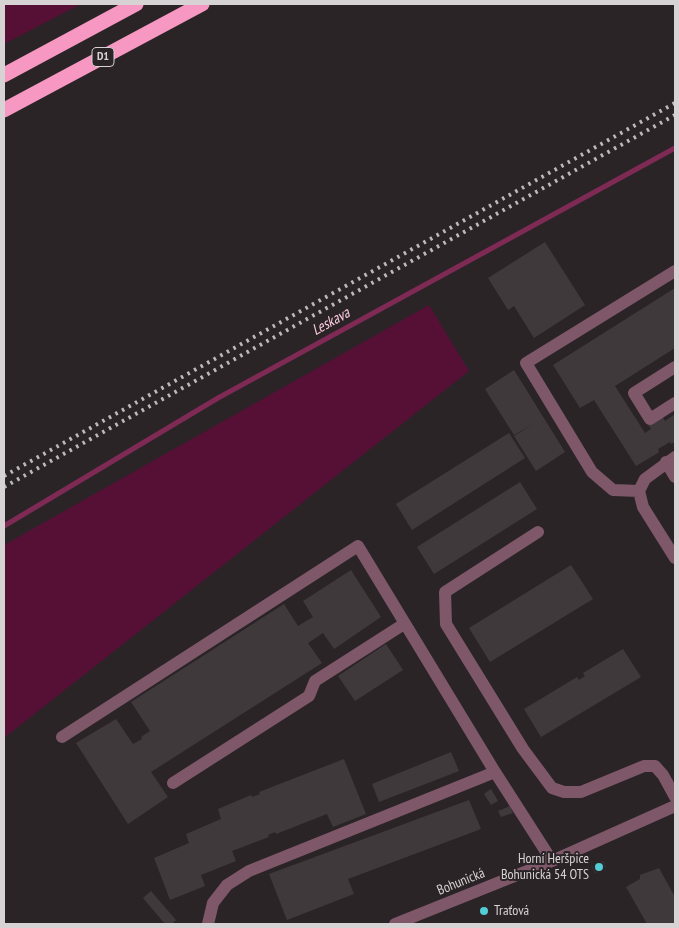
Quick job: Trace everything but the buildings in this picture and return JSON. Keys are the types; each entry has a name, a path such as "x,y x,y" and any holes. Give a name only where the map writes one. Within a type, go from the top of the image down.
{"highway":[{"name":"D1","path":"4,75 136,4"},
{"name":"D1","path":"4,110 202,4"}],"street":[{"path":"639,491 613,490 592,472 526,363 675,271"},
{"path":"675,367 634,393 650,418 675,402"},
{"path":"675,476 671,460 645,479 639,491 643,507 675,558"},
{"path":"538,532 445,592 446,624 523,749 552,788 564,792 581,792 644,766 655,766 664,775 675,797"},
{"path":"62,737 358,546 495,772 552,861"},
{"path":"173,783 309,696 315,681 404,624"},
{"path":"208,924 213,903 227,885 248,871 495,772"},
{"name":"Bohunická","path":"395,924 552,861 675,806"}],"shaded area":[{"path":"4,4 81,4 4,44"},
{"path":"429,305 469,371 4,738 4,545"}],"waterway":[{"name":"Leskava","path":"4,526 218,398 675,148"}],"railway":[{"path":"4,476 675,103"},
{"path":"4,487 675,115"}],"place":[{"name":"Horní Heršpice Bohunická 54 OTS","path":"599,867"},
{"name":"Traťová","path":"484,911"}]}
